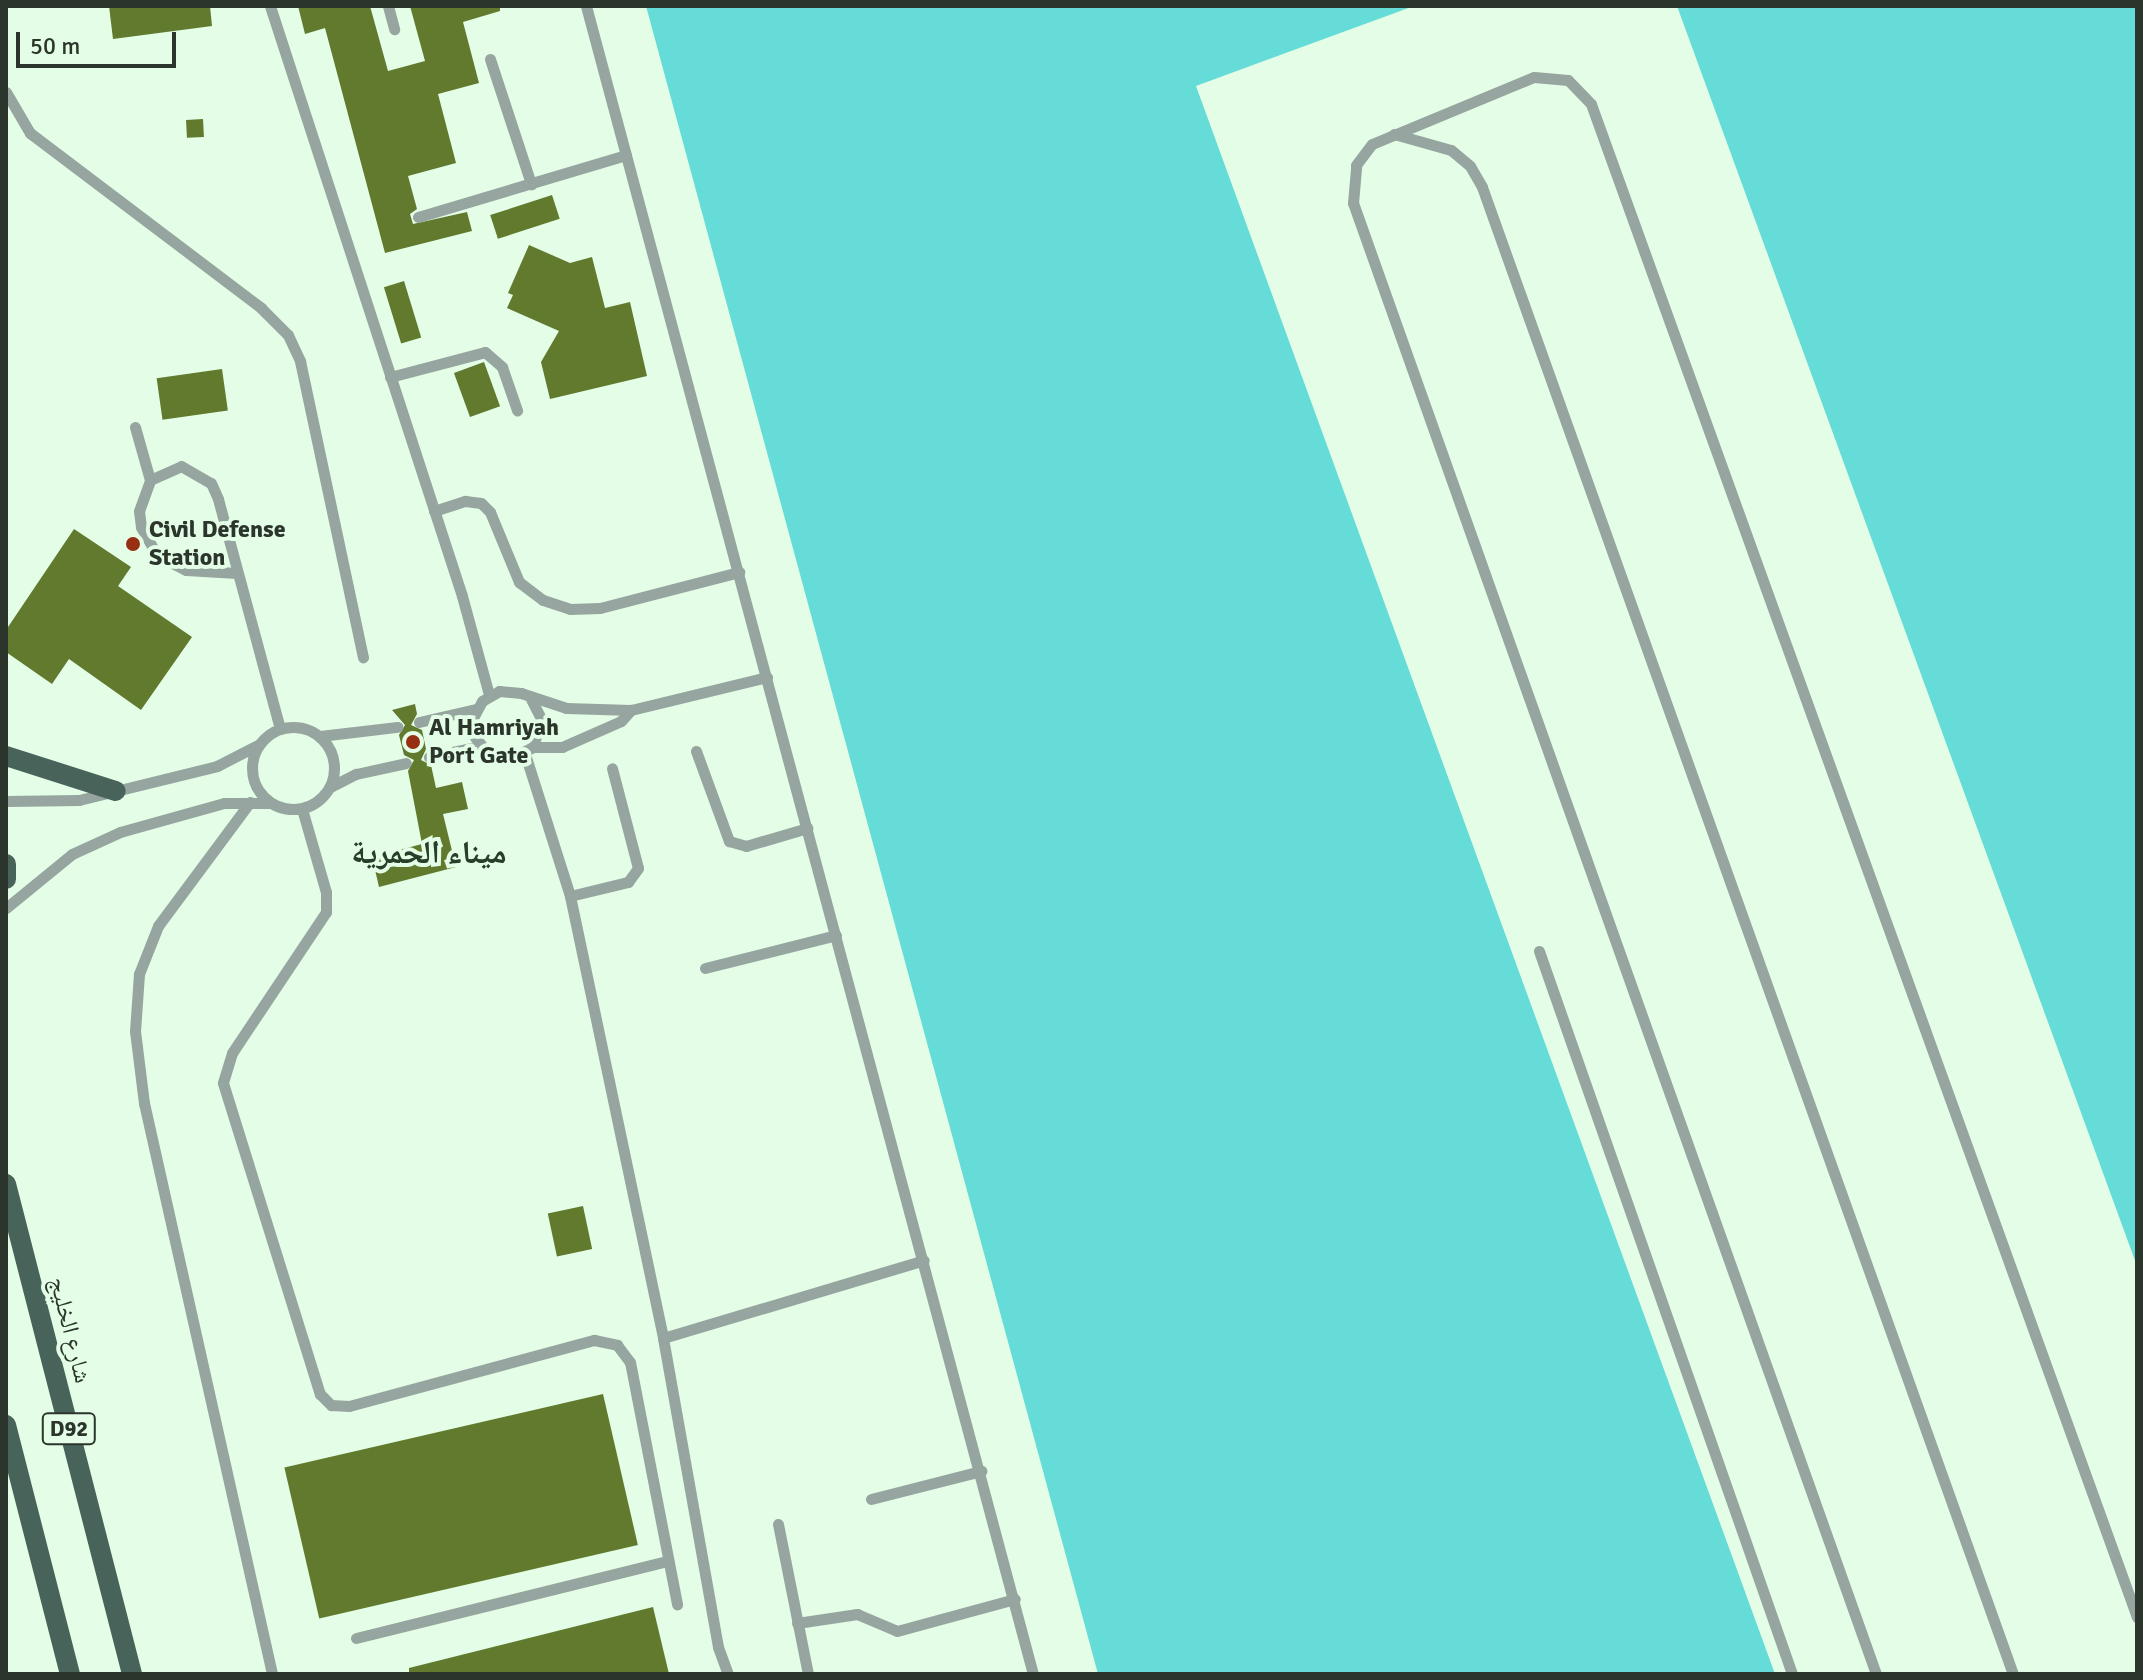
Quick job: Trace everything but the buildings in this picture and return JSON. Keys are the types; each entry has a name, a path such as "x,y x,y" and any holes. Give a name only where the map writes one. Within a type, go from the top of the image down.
{"main road":[{"path":"6,756 116,791"},
{"path":"6,864 6,879"},
{"name":"شارع الخليج","path":"6,1184 132,1674"},
{"name":"D92","path":"6,1425 70,1674"}],"lane":[{"path":"270,6 434,511 489,695"},
{"path":"388,6 394,29"},
{"path":"586,6 1033,1674"},
{"path":"490,59 531,184"},
{"path":"1876,1674 1353,203 1352,177 1362,153 1393,134 1534,77 1568,80 1591,104 2137,1617"},
{"path":"6,92 30,133 261,308 288,335 300,361 363,657"},
{"path":"1393,134 1451,150 1470,166 1482,187 2013,1674"},
{"path":"418,217 626,155"},
{"path":"390,377 485,352 502,367 517,410"},
{"path":"135,427 150,480 139,511 141,527 157,555 186,570 237,573"},
{"path":"150,480 181,466 211,483 280,729"},
{"path":"434,511 465,501 481,503 490,512 519,582 543,600 570,609 600,608 739,572"},
{"path":"631,710 621,721 562,747 529,750 501,758 480,746 473,728 476,709 489,695 510,690 566,708 631,710 767,677"},
{"path":"531,699 541,719 529,750 570,896 663,1338 718,1647 728,1674"},
{"path":"419,722 476,709"},
{"path":"6,801 60,803 217,766 260,744 280,729 301,727 320,736 397,727"},
{"path":"320,736 335,766 330,787"},
{"path":"260,744 252,776 270,803"},
{"path":"429,757 480,746"},
{"path":"696,751 729,841 746,846 807,828"},
{"path":"6,908 49,872 100,840 224,803 270,803 302,809 330,787 356,774 406,763"},
{"path":"570,896 628,882 638,868 612,768"},
{"path":"250,802 158,926 139,974 135,1031 144,1103 272,1674"},
{"path":"302,809 326,892 326,912 232,1053 223,1083 320,1394 331,1405 349,1406 594,1340 611,1341 630,1362 677,1604"},
{"path":"705,968 836,935"},
{"path":"1539,951 1792,1674"},
{"path":"663,1338 924,1260"},
{"path":"871,1499 981,1471"},
{"path":"778,1524 808,1674"},
{"path":"356,1638 667,1561"},
{"path":"797,1623 857,1614 897,1631 1015,1599"},
{"path":"1030,1655 1039,1674"}],"water":[{"path":"646,6 1414,6 1196,86 1775,1674 1098,1674"},
{"path":"1677,6 2137,6 2137,1266"}],"place":[{"name":"Civil Defense Station","path":"133,544"},
{"name":"Al Hamriyah Port Gate","path":"413,742"}],"district":[{"name":"ميناء الحمرية","path":"429,853"}]}
